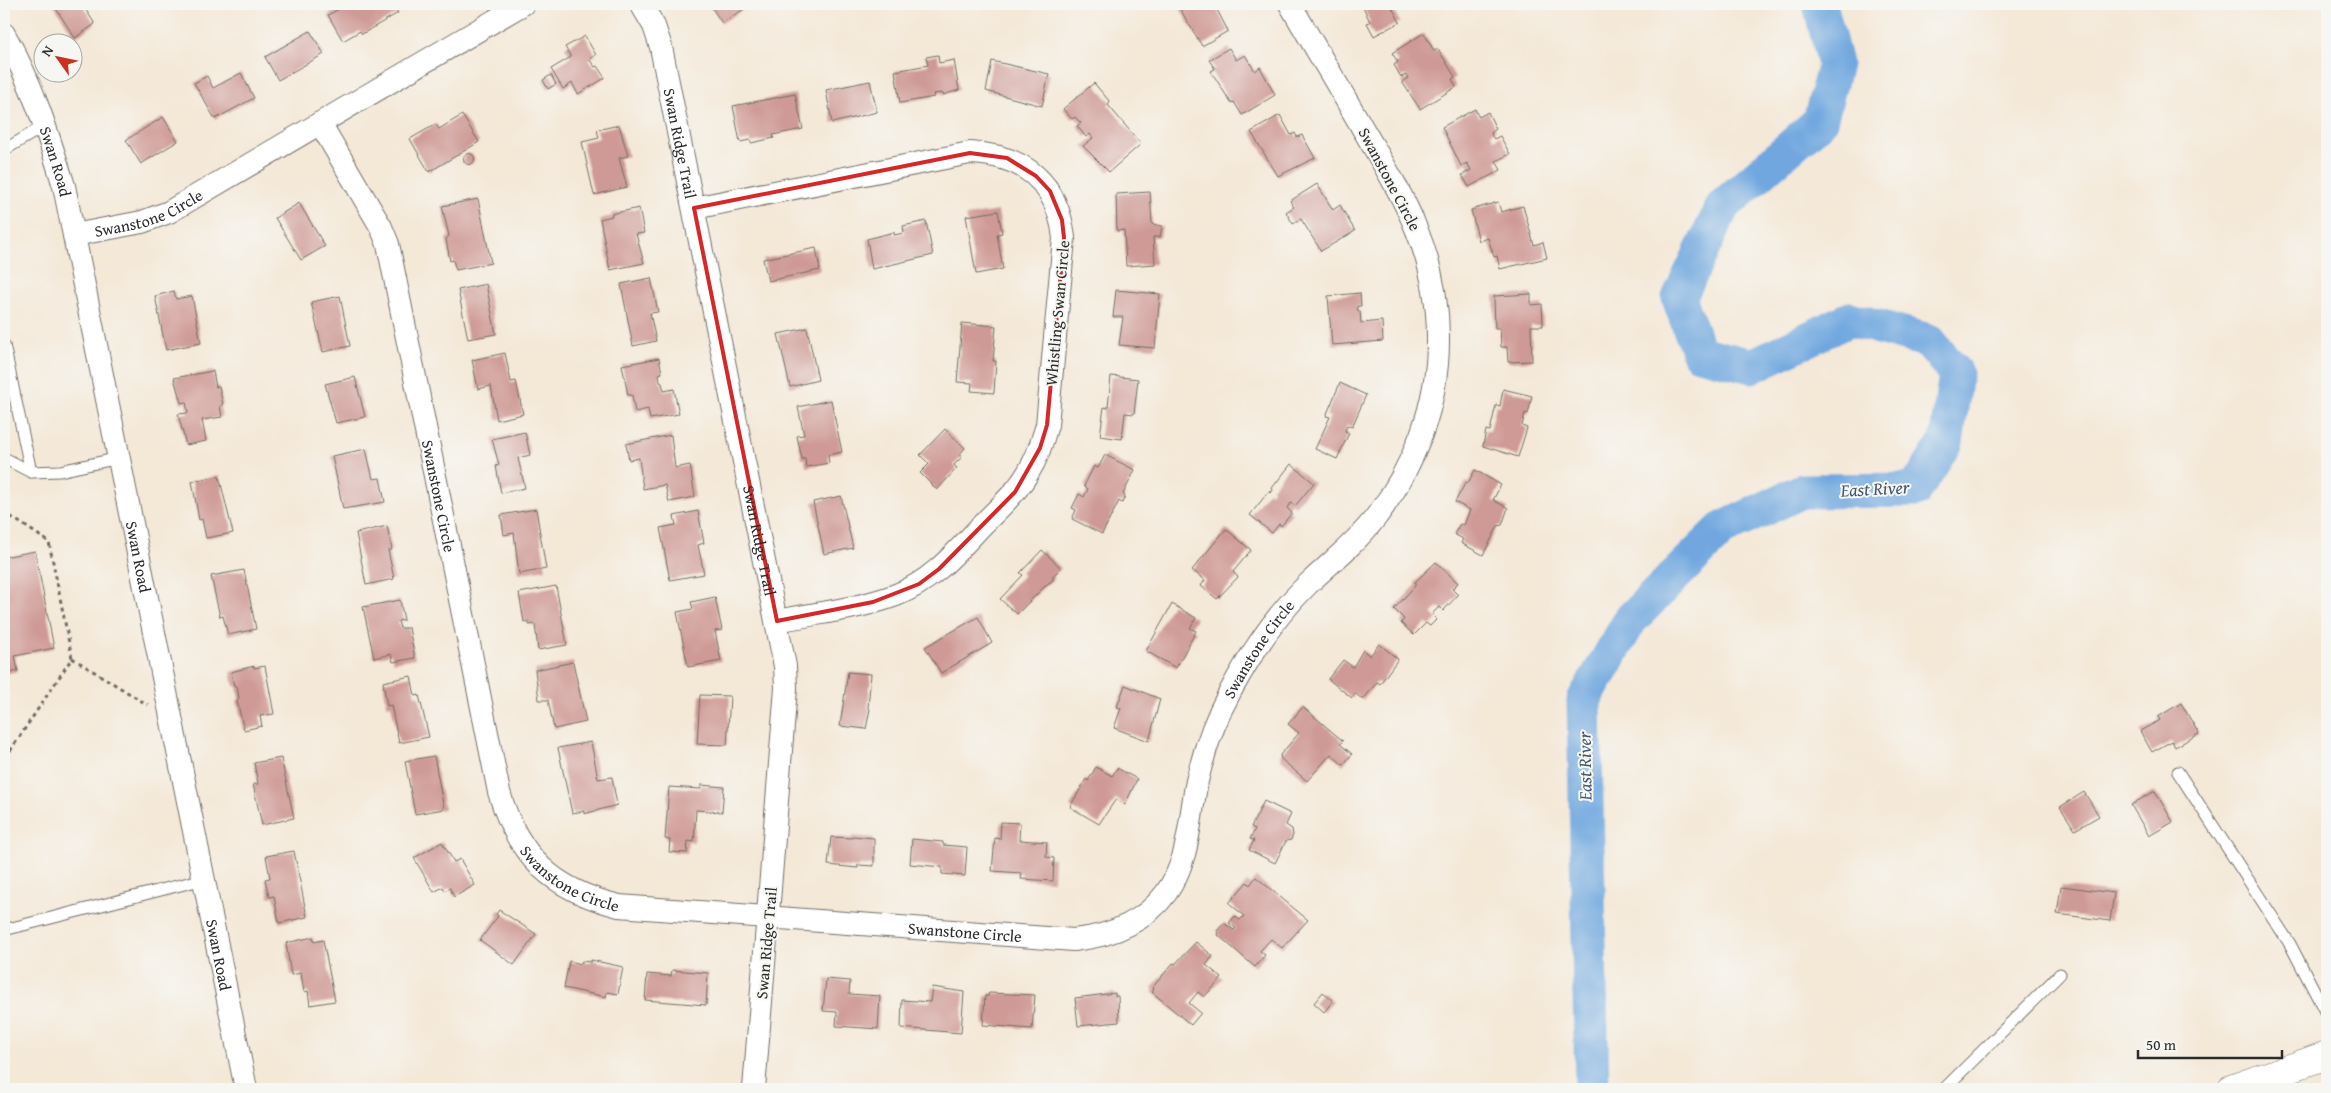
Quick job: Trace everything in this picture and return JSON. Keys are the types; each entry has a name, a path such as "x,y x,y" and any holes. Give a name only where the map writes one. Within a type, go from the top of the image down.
{"main road":[{"path":"2231,1089 2327,1055"}],"street":[{"name":"Swanstone Circle","path":"74,235 155,218 523,4"},
{"name":"Swan Ridge Trail","path":"641,4 654,26 661,47 785,666 786,688 754,1089"},
{"name":"Swanstone Circle","path":"320,123 381,227 388,244 499,792 506,816 517,839 532,859 550,876 571,890 594,900 619,906 1074,940 1099,937 1133,923 1148,912 1165,894 1178,873 1186,849 1197,781 1209,740 1228,694 1253,651 1278,617 1375,519 1399,484 1417,448 1428,414 1436,378 1438,312 1423,242 1407,205 1290,4"},
{"name":"Swan Road","path":"4,34 17,57 46,125 64,186 246,1089"},
{"name":"Whistling Swan Circle","path":"694,208 970,153 1007,158 1036,176 1050,192 1062,220 1064,238 1047,425 1030,471 1020,485 939,570 919,584 897,595 873,602 777,621"}],"lane":[{"path":"4,150 46,125"},
{"path":"4,345 30,472"},
{"path":"4,458 30,472 60,471 119,458"},
{"path":"2178,772 2290,944 2327,1015"},
{"path":"4,930 204,879"},
{"path":"1944,1089 2060,974"}],"path":[{"path":"4,512 49,542 72,658 4,760"},
{"path":"72,658 172,721"}],"highlighted area":[{"path":"970,153 1007,158 1036,176 1050,191 1062,220 1064,238 1047,425 1040,448 1015,492 939,569 919,584 873,602 777,621 694,208"}],"building":[{"path":"53,4 82,4 95,24 82,33 71,32"},
{"path":"348,4 392,4 398,13 362,34 360,31 343,41 328,15"},
{"path":"752,4 722,23 710,5"},
{"path":"1177,4 1214,4 1228,31 1202,46"},
{"path":"1362,4 1390,4 1400,22 1374,36 1367,23 1370,22"},
{"path":"310,31 324,54 278,80 265,57"},
{"path":"1424,33 1434,51 1438,49 1455,77 1452,79 1456,87 1420,109 1402,82 1408,78 1406,75 1401,77 1394,65 1398,62 1392,53"},
{"path":"585,36 596,55 589,59 595,67 597,66 605,78 578,94 572,83 563,89 551,69 571,57 565,47"},
{"path":"1229,48 1236,60 1245,55 1255,71 1260,67 1275,95 1242,115 1234,102 1231,103 1211,71 1215,69 1209,60"},
{"path":"938,55 939,63 954,60 959,90 943,95 942,93 933,94 934,97 900,103 895,71 928,65 926,57"},
{"path":"992,61 1049,74 1042,106 986,91"},
{"path":"241,73 254,98 215,119 194,83 207,76 213,88"},
{"path":"551,75 556,84 548,89 543,80"},
{"path":"870,81 877,112 832,123 826,90"},
{"path":"1094,83 1110,102 1108,105 1141,144 1109,172 1083,146 1093,138 1090,134 1086,137 1077,126 1081,123 1075,117 1072,119 1063,109"},
{"path":"795,94 803,129 773,135 774,138 751,143 750,140 740,142 733,106"},
{"path":"1475,109 1479,117 1488,112 1496,129 1491,133 1492,136 1494,139 1500,136 1510,154 1496,161 1501,170 1469,187 1462,175 1471,170 1467,163 1461,166 1442,127"},
{"path":"462,115 479,142 429,172 410,139 436,124 439,129"},
{"path":"1280,115 1291,135 1295,133 1297,137 1302,135 1315,158 1278,176 1251,132"},
{"path":"163,117 178,141 141,164 126,140"},
{"path":"619,125 628,156 619,158 627,187 594,195 582,142 599,138 597,130"},
{"path":"467,154 471,154 474,159 473,163 467,164 464,161 464,157"},
{"path":"1317,184 1333,210 1340,205 1355,231 1321,251 1301,219 1293,224 1286,212 1294,207 1290,201"},
{"path":"1150,192 1152,224 1162,226 1160,237 1153,237 1155,264 1126,266 1124,230 1117,231 1116,194"},
{"path":"478,199 491,263 456,270 453,260 450,261 446,239 449,236 442,206"},
{"path":"1498,202 1501,212 1523,206 1534,245 1543,242 1547,258 1500,269 1497,256 1494,257 1488,238 1479,241 1471,210"},
{"path":"299,203 325,246 301,260 275,218"},
{"path":"639,208 644,233 636,234 644,263 610,270 600,219 612,216 611,214"},
{"path":"998,211 1002,233 997,234 1003,269 976,274 966,216"},
{"path":"926,221 933,255 872,269 867,239 894,232 894,235 904,233 903,226"},
{"path":"816,248 820,270 768,281 763,259"},
{"path":"651,278 658,312 650,313 656,341 633,346 621,284"},
{"path":"486,284 496,334 468,339 458,290"},
{"path":"1116,290 1160,294 1155,348 1119,345 1123,317 1113,317"},
{"path":"174,291 176,299 192,296 201,343 166,350 155,296"},
{"path":"1360,293 1361,306 1357,306 1358,311 1360,311 1361,323 1382,321 1383,341 1332,345 1328,296"},
{"path":"1531,294 1531,305 1542,304 1543,326 1531,326 1532,361 1508,362 1507,347 1501,347 1500,328 1495,328 1494,296"},
{"path":"340,296 350,346 323,352 311,302"},
{"path":"962,323 996,326 993,361 996,361 994,393 971,391 972,383 957,382"},
{"path":"807,328 818,380 790,387 778,334"},
{"path":"505,353 511,382 516,381 523,414 497,420 491,386 478,389 472,360"},
{"path":"659,358 662,373 659,374 660,382 664,391 674,389 679,414 650,419 648,409 635,412 632,395 628,395 622,365"},
{"path":"213,371 216,387 219,386 223,405 220,406 222,417 202,420 206,441 186,445 178,414 188,413 186,402 181,403 174,378"},
{"path":"1111,376 1138,379 1134,414 1125,413 1122,439 1100,436 1104,407 1108,408"},
{"path":"355,377 365,417 336,423 325,384"},
{"path":"1340,383 1366,395 1352,427 1347,425 1345,431 1349,433 1337,459 1315,449 1330,417 1326,416"},
{"path":"1503,389 1532,396 1528,414 1525,413 1522,426 1527,428 1518,457 1483,446 1486,430 1490,431 1496,405 1500,406"},
{"path":"831,400 842,452 828,455 829,463 806,467 805,459 802,459 797,436 804,435 798,407"},
{"path":"945,429 965,448 959,455 962,457 954,465 957,468 937,490 920,473 929,464 920,455"},
{"path":"525,432 530,455 518,458 525,488 501,493 496,466 499,465 492,439"},
{"path":"671,435 675,468 690,465 695,497 669,502 665,485 643,489 639,458 629,460 626,444"},
{"path":"366,449 373,479 380,478 385,502 343,509 332,456"},
{"path":"1105,455 1135,470 1123,494 1125,496 1122,503 1119,501 1102,534 1072,519 1076,510 1072,508 1079,494 1084,497 1088,489 1084,486 1094,466 1098,468"},
{"path":"1291,464 1314,483 1295,506 1291,503 1287,508 1292,513 1272,533 1250,515 1269,491 1271,493 1272,488"},
{"path":"1475,470 1501,485 1493,500 1508,508 1502,525 1498,526 1483,555 1461,543 1463,539 1454,534 1460,524 1464,525 1470,510 1455,502"},
{"path":"219,476 233,533 206,538 202,519 199,520 192,481"},
{"path":"841,496 853,548 824,554 813,502"},
{"path":"536,509 546,569 519,574 514,533 504,535 501,515"},
{"path":"698,511 704,543 698,545 704,574 670,580 660,528 676,525 674,516"},
{"path":"387,526 392,550 388,550 394,579 366,585 356,533"},
{"path":"1226,529 1251,550 1233,572 1238,577 1217,599 1201,586 1205,580 1192,570"},
{"path":"1042,550 1061,568 1053,576 1053,580 1017,614 1000,599 1023,575 1020,573"},
{"path":"35,551 54,648 15,656 18,671 4,674 4,557"},
{"path":"1436,562 1458,583 1452,589 1458,595 1443,611 1439,607 1432,614 1437,619 1430,626 1426,623 1414,635 1401,623 1404,619 1394,609 1415,586 1415,582"},
{"path":"244,570 256,629 228,635 223,616 220,617 211,576"},
{"path":"556,586 567,645 538,650 535,624 529,625 529,621 524,622 519,593"},
{"path":"715,597 722,630 715,631 721,661 688,667 677,612 693,609 691,602"},
{"path":"400,600 404,620 398,621 400,628 409,628 415,658 393,662 391,654 374,658 363,607"},
{"path":"1172,604 1196,618 1190,628 1196,631 1176,668 1146,651"},
{"path":"978,617 992,643 941,673 925,647"},
{"path":"1379,644 1398,659 1380,684 1377,682 1363,700 1355,693 1352,698 1328,679 1343,660 1353,667 1363,650 1370,656"},
{"path":"573,662 586,722 554,729 548,700 539,700 535,670"},
{"path":"254,666 254,668 265,666 274,714 260,716 262,726 244,730 237,701 239,699 237,686 234,686 231,672"},
{"path":"848,672 871,674 868,708 870,709 866,729 840,726"},
{"path":"411,676 415,696 419,695 429,737 399,743 391,705 387,706 383,682"},
{"path":"1125,685 1160,699 1149,741 1114,728 1121,708 1117,707"},
{"path":"700,695 730,696 727,745 697,744"},
{"path":"2181,703 2199,734 2175,747 2172,741 2152,752 2140,731 2160,720 2158,717"},
{"path":"1303,707 1343,741 1340,744 1352,754 1343,765 1331,754 1307,781 1281,759 1280,755 1299,733 1288,724"},
{"path":"591,742 598,779 612,777 617,805 584,814 584,811 572,813 558,748"},
{"path":"434,756 444,809 415,814 405,761"},
{"path":"281,758 294,818 262,825 253,784 258,784 254,763"},
{"path":"1096,767 1112,776 1117,768 1137,779 1125,805 1116,799 1099,824 1070,807 1086,779 1088,781"},
{"path":"701,785 724,787 722,812 696,810 694,842 688,841 687,853 669,852 670,840 665,839 669,787 701,789"},
{"path":"2155,791 2173,822 2149,836 2131,805"},
{"path":"2084,792 2099,816 2075,830 2060,807"},
{"path":"1264,801 1291,814 1286,825 1292,829 1293,835 1291,840 1286,841 1275,863 1249,850 1254,840 1250,839 1255,829 1251,827"},
{"path":"1001,822 1020,823 1019,840 1047,842 1046,857 1054,858 1053,881 1021,879 1022,873 992,871 995,838 1000,839"},
{"path":"852,836 874,838 874,866 858,865 858,868 828,865 831,837 852,838"},
{"path":"912,839 967,847 965,876 942,874 942,867 910,864"},
{"path":"442,842 454,862 460,859 475,885 454,897 450,888 445,891 443,887 434,892 414,858"},
{"path":"294,851 307,917 279,923 274,896 269,897 265,879 270,878 266,856"},
{"path":"1256,877 1308,920 1282,948 1271,939 1260,951 1265,955 1255,967 1218,935 1217,931 1224,923 1234,930 1236,928 1229,923 1235,916 1240,920 1244,916 1229,903 1247,882 1250,885"},
{"path":"2061,886 2114,893 2110,921 2057,914"},
{"path":"499,910 536,934 514,965 480,940 498,916 496,914"},
{"path":"313,937 314,942 323,940 335,1001 310,1005 308,991 304,992 301,973 291,975 286,943"},
{"path":"1196,942 1213,956 1206,965 1222,978 1204,997 1198,992 1189,1003 1201,1013 1191,1025 1152,992 1154,990 1152,988 1173,963 1175,964"},
{"path":"591,960 623,967 618,994 607,992 606,997 564,988 569,961 581,964 582,961 591,962"},
{"path":"672,970 708,973 706,1005 645,1000 647,974 671,976"},
{"path":"826,979 850,981 849,994 880,996 878,1029 836,1026 837,1012 823,1011"},
{"path":"932,987 964,992 961,1033 901,1028 902,1000 930,1002"},
{"path":"1323,992 1333,1001 1324,1012 1314,1003"},
{"path":"989,993 1035,995 1032,1029 983,1025 985,996 988,996"},
{"path":"1115,993 1115,996 1118,996 1119,1022 1078,1026 1075,998"}],"waterway":[{"name":"East River","path":"1592,1089 1584,700 1631,619 1722,529 1802,491 1915,490 1946,442 1956,374 1929,341 1850,319 1752,366 1699,353 1679,298 1723,206 1820,121 1835,64 1820,4"}]}
